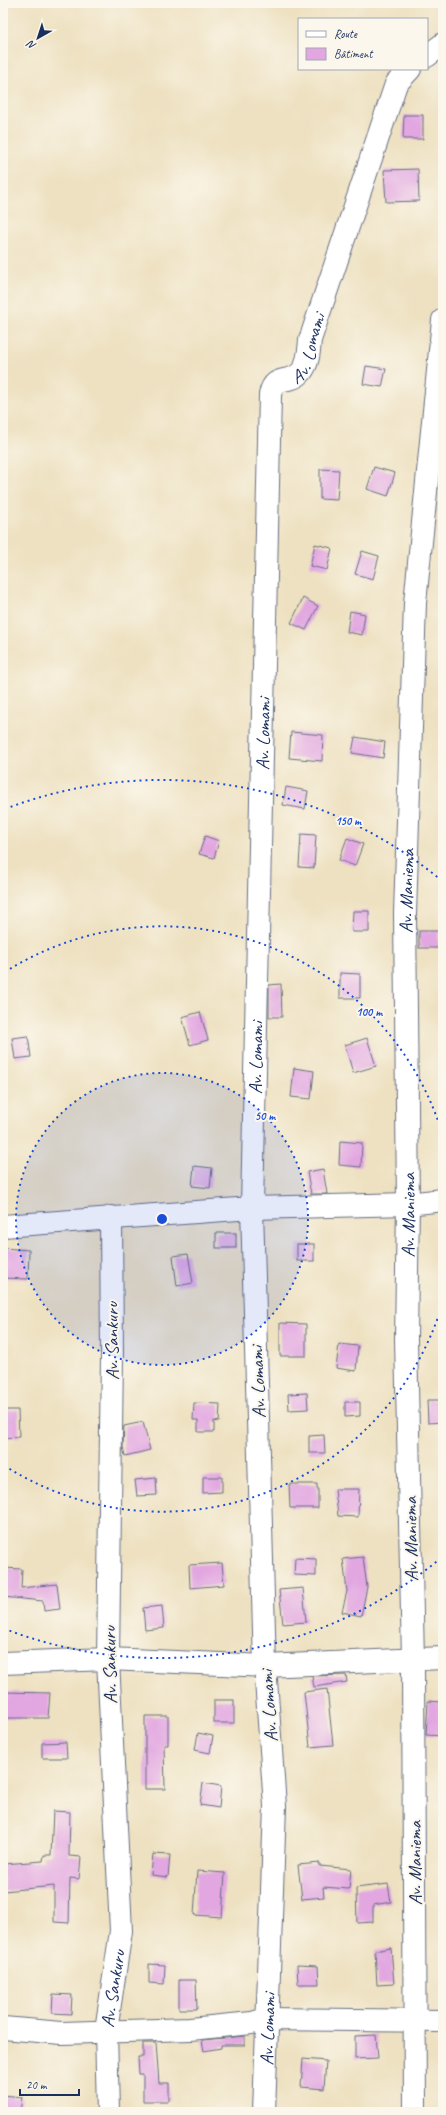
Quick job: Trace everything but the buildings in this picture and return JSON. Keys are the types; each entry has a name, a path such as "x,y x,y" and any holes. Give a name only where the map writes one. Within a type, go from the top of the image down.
{"street":[{"path":"428,55 443,44"},
{"name":"Av. Lomami","path":"264,2112 266,2019 275,1806 265,1666 252,1208 270,396 271,387 275,382 297,376 303,370 307,361 310,340 396,84 409,70"},
{"name":"Av. Maniema","path":"415,2112 413,1660 406,1339 408,1204 405,914 415,604 443,320"},
{"path":"3,1226 252,1208 408,1204 443,1200"},
{"name":"Av. Sankuru","path":"108,2112 106,2030 120,1931 108,1659 112,1355 111,1217"},
{"path":"3,1663 108,1659 265,1666 443,1658"},
{"path":"3,2028 62,2032 190,2029 252,2023 266,2019 415,2022 443,2021"}]}
